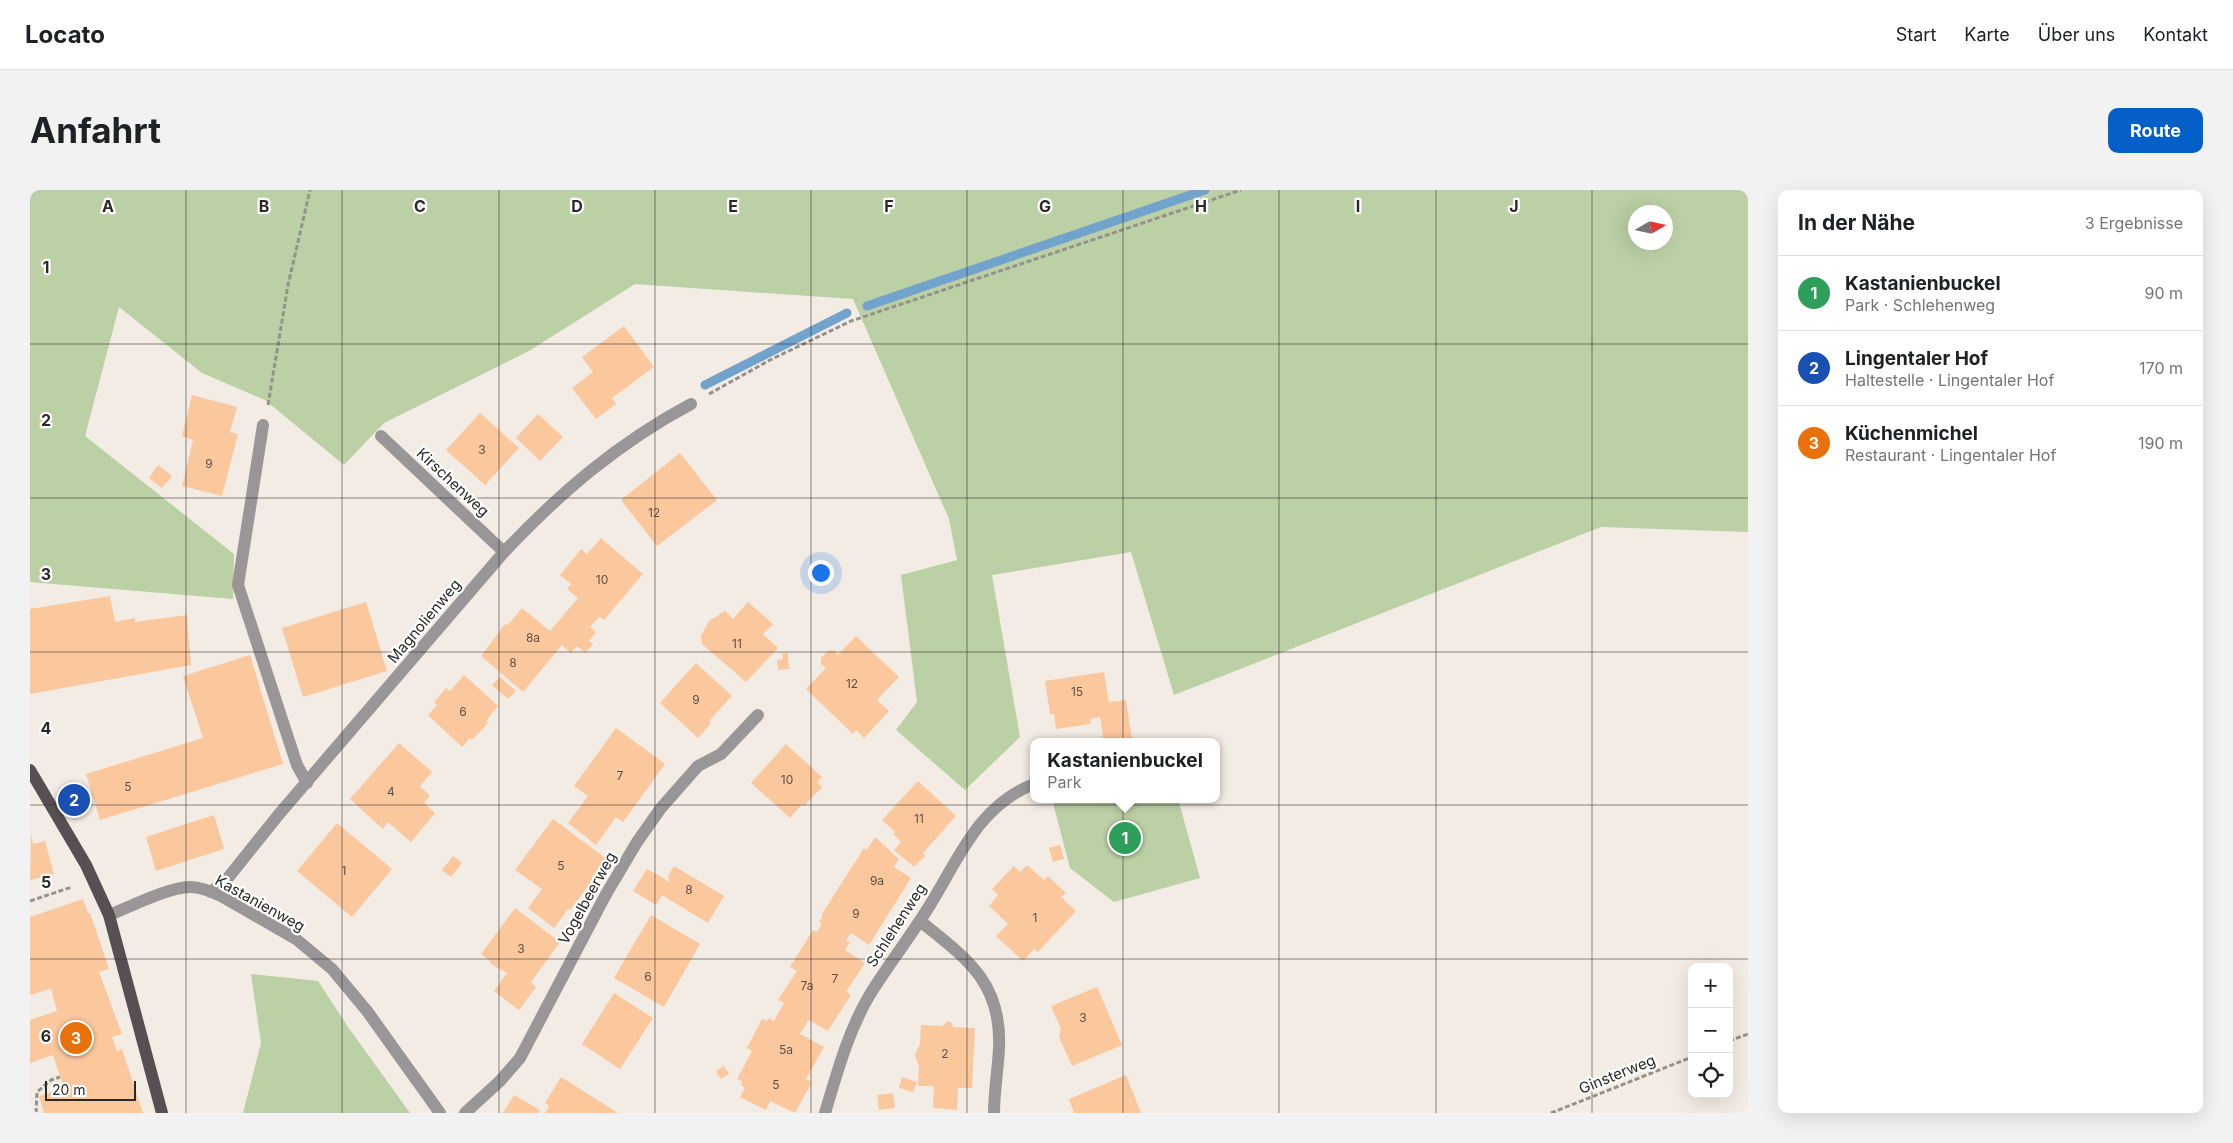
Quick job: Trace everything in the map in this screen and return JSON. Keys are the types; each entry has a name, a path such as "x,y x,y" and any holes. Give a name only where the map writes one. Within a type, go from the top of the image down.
{"main road":[{"path":"30,770 94,880 109,915 162,1113"}],"street":[{"name":"Magnolienweg","path":"212,892 227,879 258,839 504,552 552,504 603,460 652,425 691,404"},
{"path":"263,425 238,585 297,765 307,783"},
{"name":"Kirschenweg","path":"381,436 504,552"},
{"name":"Vogelbeerweg","path":"465,1113 500,1081 520,1058 604,896 637,842 661,808 698,766 721,754 758,715"},
{"name":"Schlehenweg","path":"825,1113 850,1037 866,1004 920,921 973,831 990,812 1015,792 1030,786"},
{"name":"Kastanienweg","path":"109,915 176,889 189,887 212,892 296,939 332,969 367,1011 440,1113"},
{"path":"920,921 956,949 973,966 992,998 999,1031 994,1113"}],"path":[{"path":"263,425 288,285 310,190"},
{"path":"691,404 770,360 851,321 1241,190"},
{"path":"30,900 94,880"},
{"path":"1733,1040 1748,1034"},
{"name":"Ginsterweg","path":"1551,1113 1688,1058"},
{"path":"36,1113 37,1092 51,1080 60,1077"}],"green space":[{"path":"30,190 1748,190 1748,532 1601,527 1174,695 1131,552 992,575 1020,737 965,790 896,730 917,702 901,575 957,560 949,519 853,299 635,284 529,351 384,423 344,465 265,400 202,373 119,307 85,436 234,554 233,599 30,582"},
{"path":"1054,803 1179,803 1200,878 1114,902 1070,868"},
{"path":"251,974 318,981 348,1027 410,1113 243,1113 261,1043"}],"building":[{"path":"624,326 654,367 612,398 616,404 596,419 572,388 593,372 582,357"},
{"path":"192,395 237,407 230,432 238,434 222,496 182,486 193,440 182,436"},
{"path":"480,413 519,448 485,485 446,450"},
{"path":"538,414 563,437 540,461 516,438"},
{"path":"680,453 717,500 657,546 621,500"},
{"path":"158,465 172,476 162,488 149,478"},
{"path":"601,538 643,574 604,620 599,617 590,627 596,632 589,641 593,644 585,653 577,646 571,653 562,645 523,692 481,656 505,624 508,625 522,608 550,631 578,598 567,589 571,584 560,575 581,549 587,554"},
{"path":"110,596 115,622 135,618 135,622 187,615 191,665 30,694 30,609"},
{"path":"366,602 387,671 303,697 282,628"},
{"path":"748,602 773,624 763,634 778,648 746,682 702,644 701,636 709,621 725,611 733,619"},
{"path":"856,636 899,677 877,700 889,711 864,738 856,730 853,734 806,689 826,668 821,664 821,658 828,651 834,650 838,655"},
{"path":"782,653 788,653 789,669 778,670 777,660 783,659"},
{"path":"250,655 283,764 100,820 86,774 203,738 183,676"},
{"path":"696,663 732,696 709,721 711,723 698,738 660,703"},
{"path":"1104,672 1109,702 1126,700 1132,738 1103,738 1100,717 1090,719 1091,724 1056,729 1054,714 1050,714 1045,681"},
{"path":"464,675 498,706 486,721 488,723 472,740 470,738 462,747 428,715 437,705 434,702 446,688 450,691"},
{"path":"500,677 516,691 508,699 492,685"},
{"path":"616,728 665,764 623,822 616,817 596,845 568,823 588,796 574,786"},
{"path":"399,743 432,772 420,786 430,796 424,803 435,813 411,842 388,822 383,829 350,799"},
{"path":"786,744 822,777 817,782 822,787 804,806 802,804 790,818 751,783"},
{"path":"918,781 956,816 923,853 925,856 914,867 894,850 901,842 893,834 895,832 882,820"},
{"path":"214,815 224,849 156,871 146,837"},
{"path":"553,819 608,860 554,928 528,908 542,889 515,870"},
{"path":"337,823 392,869 352,917 297,871"},
{"path":"31,833 33,844 45,841 54,874 30,880"},
{"path":"875,837 899,859 894,867 911,878 869,945 851,933 846,940 850,942 845,950 865,963 846,992 851,995 828,1031 809,1020 800,1034 824,1047 806,1079 812,1082 795,1113 770,1101 766,1110 740,1097 745,1088 741,1085 742,1081 737,1079 752,1051 747,1048 762,1019 767,1021 769,1018 774,1021 784,1003 778,1000 797,971 790,967 813,930 817,932 822,924 819,922 823,916 822,914 864,848 867,850"},
{"path":"1060,845 1064,859 1053,862 1049,848"},
{"path":"453,856 462,863 451,877 442,870"},
{"path":"1027,865 1044,880 1048,876 1066,893 1061,897 1076,911 1038,952 1034,949 1023,961 996,936 1008,924 989,906 998,895 992,889 1014,866 1020,872"},
{"path":"674,866 724,896 708,923 662,895 656,905 633,891 647,869 670,882 668,876"},
{"path":"83,899 88,913 90,913 109,969 99,972 122,1034 112,1037 117,1051 122,1049 143,1113 44,1113 39,1096 64,1088 53,1055 30,1063 30,1020 57,1011 51,989 30,995 30,917"},
{"path":"515,908 560,942 531,982 536,987 519,1010 494,991 507,973 491,964 481,954"},
{"path":"651,915 700,944 664,1007 614,978"},
{"path":"1097,987 1122,1045 1072,1066 1059,1037 1061,1029 1051,1006"},
{"path":"614,993 653,1018 620,1069 582,1044"},
{"path":"948,1021 952,1023 953,1027 975,1028 972,1088 958,1088 957,1110 933,1108 934,1086 918,1086 919,1067 915,1055 920,1044 921,1025 942,1026"},
{"path":"724,1066 729,1074 721,1079 716,1071"},
{"path":"1126,1075 1141,1113 1074,1113 1069,1099"},
{"path":"561,1077 618,1113 545,1113 549,1106 545,1103"},
{"path":"902,1077 917,1082 913,1092 899,1088"},
{"path":"893,1093 895,1108 879,1110 877,1095"},
{"path":"514,1095 540,1110 539,1113 503,1113"}],"waterway":[{"path":"867,306 1205,190"},
{"path":"705,385 847,313"}],"place":[{"name":"Lingentaler Hof","path":"74,800"},
{"name":"Kastanienbuckel","path":"1125,838"},
{"name":"Küchenmichel","path":"76,1038"}]}
